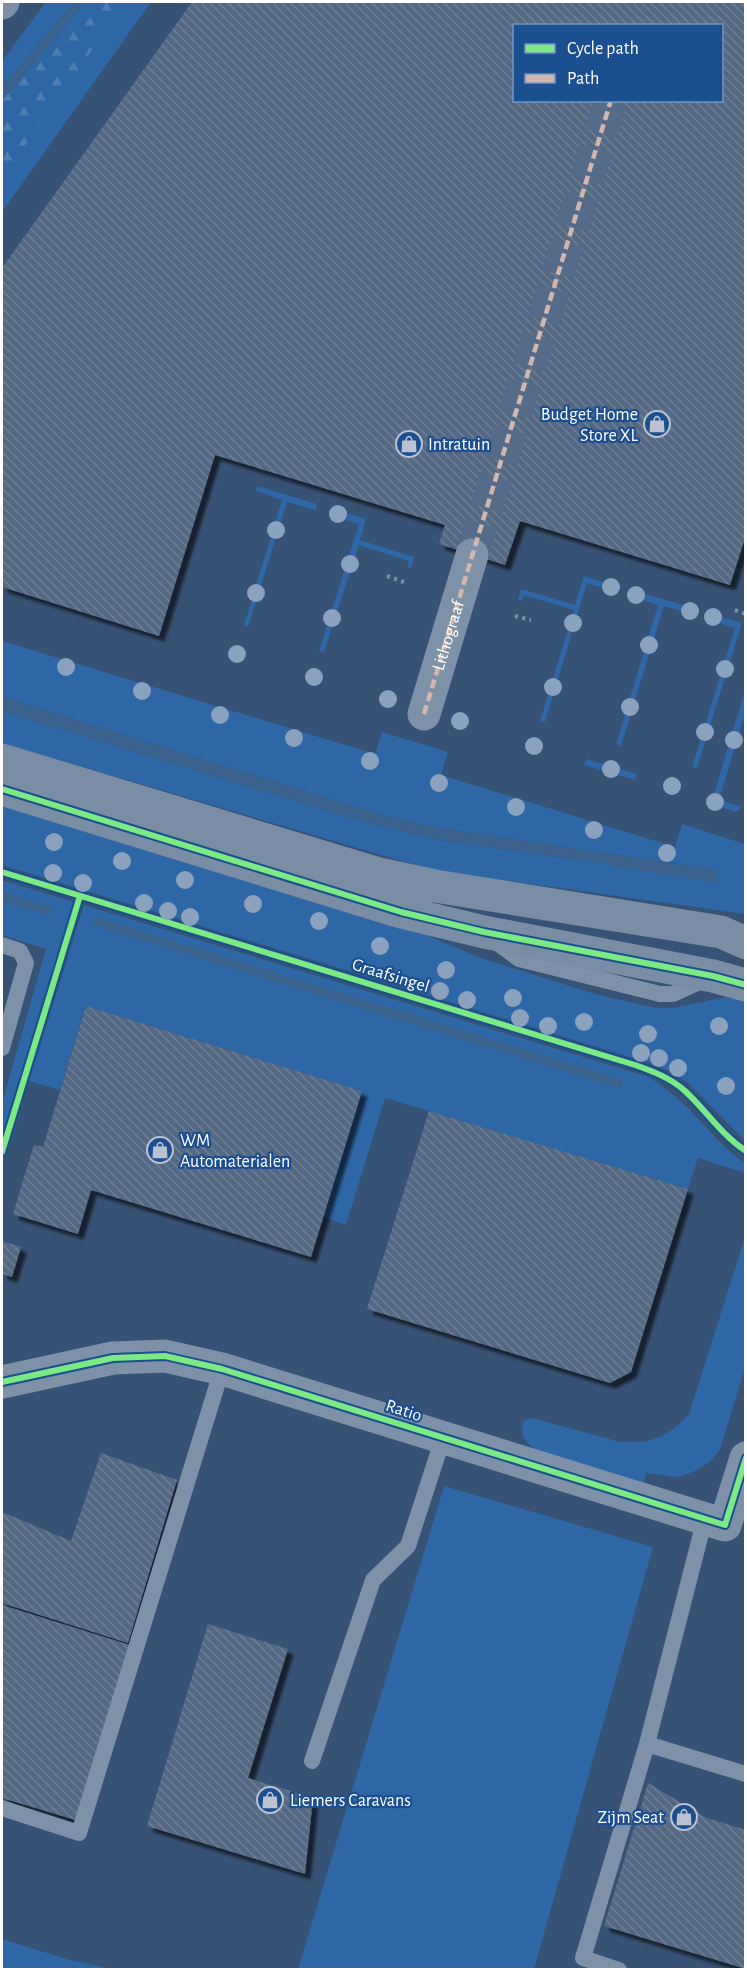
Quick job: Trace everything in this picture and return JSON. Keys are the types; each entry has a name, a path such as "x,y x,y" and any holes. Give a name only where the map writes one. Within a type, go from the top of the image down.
{"street":[{"name":"Lithograaf","path":"424,714 472,555"},
{"path":"2,760 379,874 435,886 737,934"},
{"path":"2,789 401,912 484,932 713,976 746,985"},
{"name":"Ratio","path":"2,1382 113,1358 165,1356 222,1370 725,1525"},
{"path":"725,1525 746,1458"}],"lane":[{"path":"2,945 20,951 26,963 2,1047"},
{"path":"2,1808 79,1833 222,1370"},
{"path":"312,1761 373,1580 408,1546 443,1438"},
{"path":"619,1970 583,1958 647,1744 725,1525"},
{"path":"647,1744 746,1774"}],"path":[{"path":"387,576 404,582"},
{"path":"740,612 742,601"},
{"path":"515,616 531,620"}],"green space":[{"path":"46,2 151,2 2,212 2,61"},
{"path":"80,2 126,2 2,178 2,94"},
{"path":"257,486 317,504 316,510 287,502 248,627 244,625 282,500 256,491"},
{"path":"333,509 366,519 360,540 414,557 411,568 407,567 409,561 359,545 324,652 319,651 359,524 331,515"},
{"path":"584,576 617,586 615,592 587,583 545,722 540,721 574,610 524,595 522,601 518,600 521,589 575,605"},
{"path":"632,590 694,608 692,614 664,606 621,746 616,744 658,605 630,596"},
{"path":"709,613 742,623 697,768 692,767 735,628 707,619"},
{"path":"2,641 375,754 382,732 448,752 441,775 675,847 682,824 745,844 745,914 432,870 2,743 2,711 368,823 445,841 717,882 718,870 439,828 388,817 2,697"},
{"path":"745,690 745,714 719,800 742,807 736,812 711,804"},
{"path":"586,759 637,774 635,780 584,765"},
{"path":"2,798 373,912 478,957 595,994 656,1008 673,1008 745,993 745,1141 688,1083 669,1071 649,1063 2,865"},
{"path":"2,880 74,902 2,1135 2,1103 46,949 2,935"},
{"path":"84,905 649,1077 678,1099 722,1144 745,1163 745,1173 698,1158 688,1189 385,1098 346,1225 323,1217 362,1091 86,1006 60,1090 29,1081"},
{"path":"745,1237 745,1368 720,1449 710,1462 693,1472 678,1477 646,1473 644,1483 536,1450 528,1444 524,1438 522,1426 523,1421 532,1418 628,1442 657,1438 681,1422 689,1414"},
{"path":"444,1486 653,1547 534,1969 298,1969"},
{"path":"2,1939 70,1960 112,1969 2,1969"}],"shaded area":[{"path":"2,697 388,817 439,828 718,870 717,883 567,858 445,841 368,823 2,711"}],"building":[{"path":"192,2 746,2 746,535 730,585 520,521 505,565 439,544 445,525 215,455 159,636 2,587 2,268"},
{"path":"86,1006 362,1091 311,1257 91,1190 78,1234 13,1214 34,1145 43,1147"},
{"path":"429,1111 688,1189 631,1372 610,1383 367,1309"},
{"path":"2,1241 21,1247 12,1277 2,1274"},
{"path":"101,1453 177,1480 128,1643 2,1603 2,1512 71,1541"},
{"path":"2,1605 133,1646 79,1821 2,1798"},
{"path":"208,1624 288,1649 248,1778 313,1798 305,1874 147,1826"},
{"path":"648,1783 707,1818 746,1830 746,1969 604,1926"}],"waterway":[{"path":"2,94 80,2"},
{"path":"2,896 47,910"},
{"path":"97,922 618,1083"}],"tunnel":[{"path":"472,555 610,102"}],"marked path":[{"path":"424,714 610,102"}],"cycle path":[{"path":"2,789 401,912 484,932 713,976 746,985"},
{"name":"Graafsingel","path":"2,872 635,1065 680,1086 729,1138 746,1151"},
{"path":"2,1152 80,896"},
{"path":"2,1382 113,1358 165,1356 222,1369 725,1525 746,1458"}],"place":[{"name":"Budget Home Store XL","path":"657,424"},
{"name":"Intratuin","path":"409,444"},
{"name":"WM Automaterialen","path":"160,1150"},
{"name":"Liemers Caravans","path":"270,1800"},
{"name":"Zijm Seat","path":"684,1817"}]}
